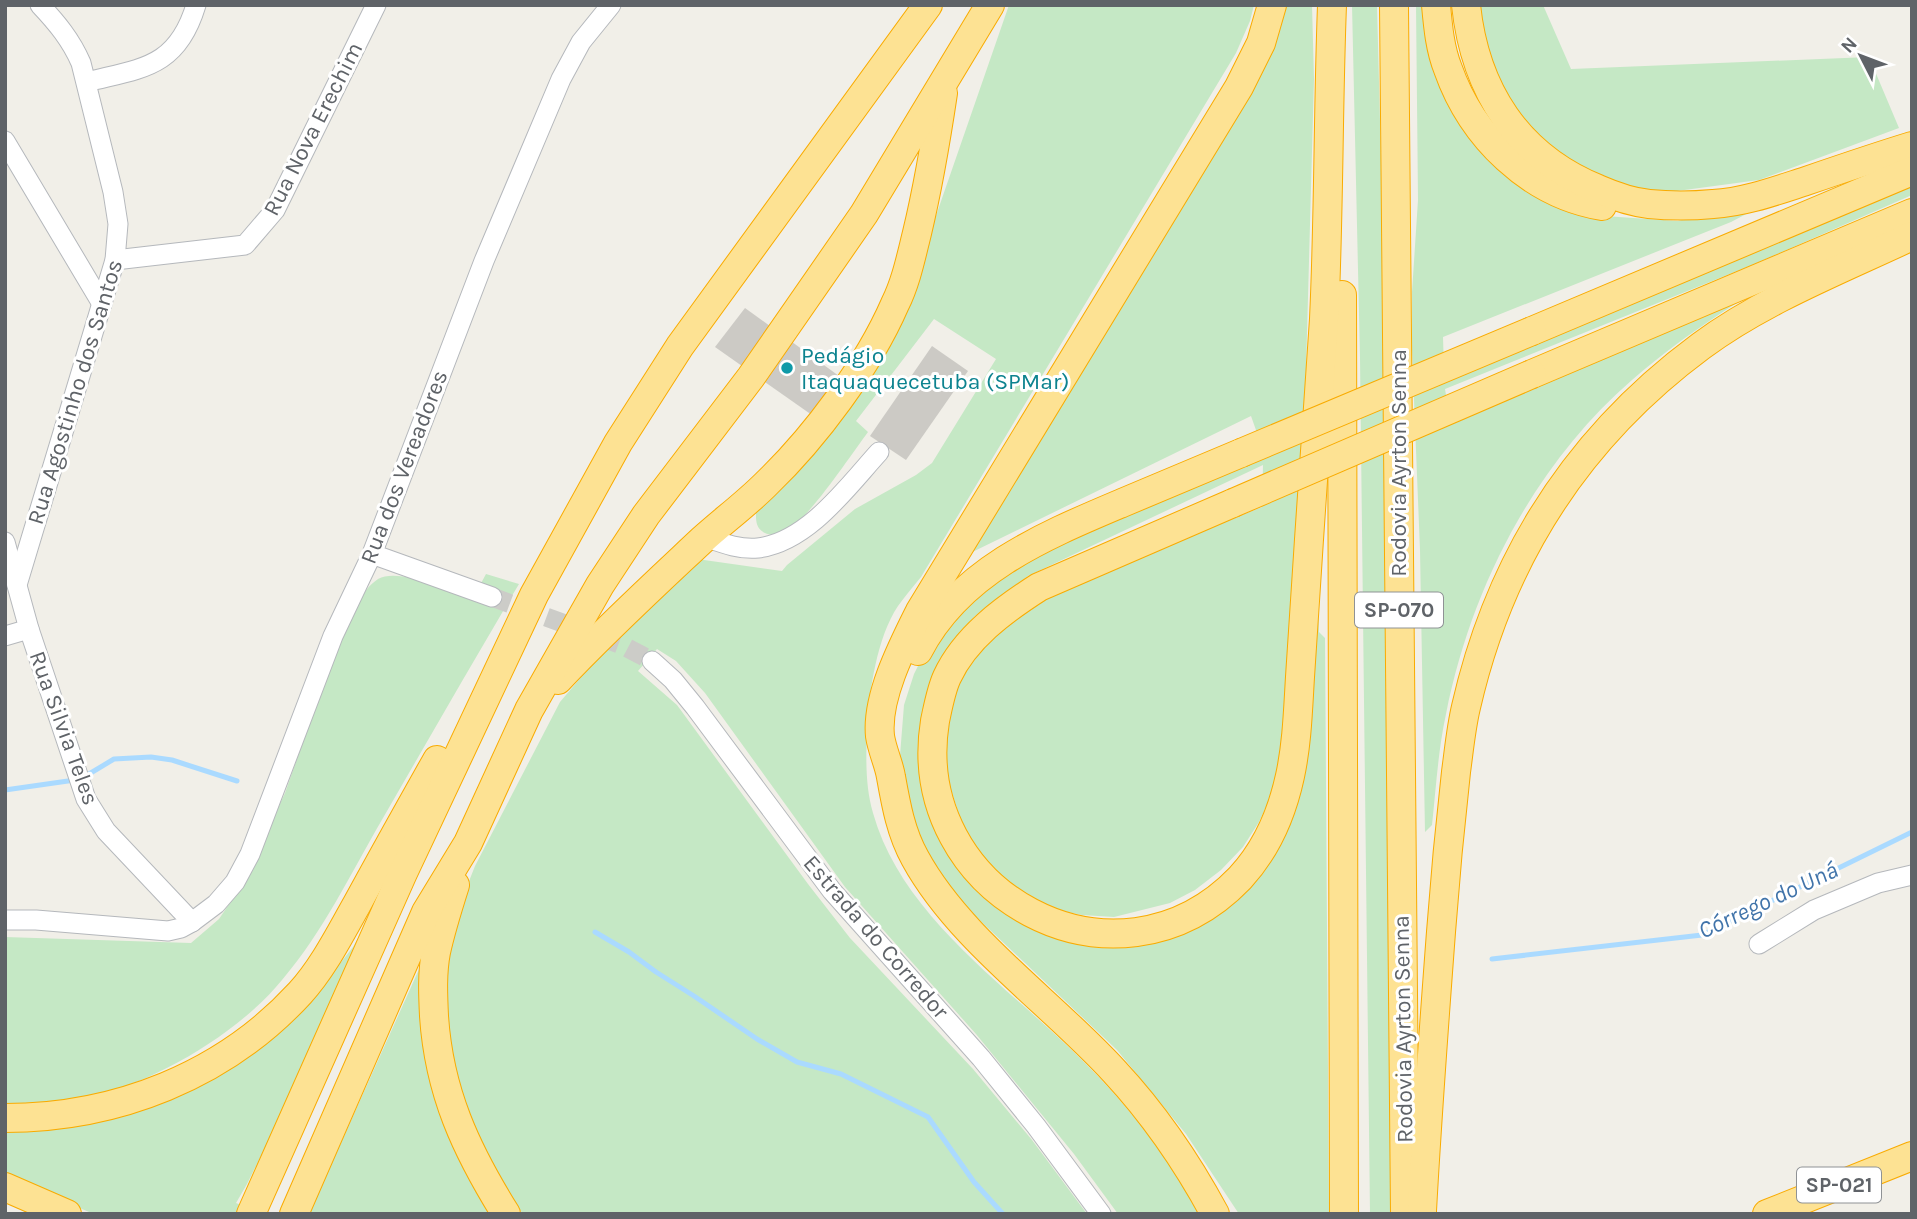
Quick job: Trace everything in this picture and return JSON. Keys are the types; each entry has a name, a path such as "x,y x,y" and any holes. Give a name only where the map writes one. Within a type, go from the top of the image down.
{"highway":[{"path":"256,1203 402,873 534,595 647,395 742,258 906,5"},
{"path":"742,258 928,5"},
{"path":"1215,1214 1194,1173 1160,1126 1114,1071 967,928 931,885 914,857 903,830 880,736 882,709 905,640 947,565 1239,87 1261,43 1272,5"},
{"path":"1332,5 1323,330 1298,709 1290,775 1282,803 1272,830 1241,876 1220,896 1197,912 1173,923 1128,933 1104,935 1052,924 1013,903 972,864 956,843 944,819 932,772 932,740 937,707 947,677 964,651 1010,605 1039,587 1233,503 1532,374 1737,285 1912,213"},
{"name":"SP-070","path":"1338,5 1344,492 1344,1214"},
{"name":"Rodovia Ayrton Senna","path":"1394,5 1405,1214"},
{"path":"1395,197 1410,88 1411,5"},
{"path":"1436,5 1438,31 1447,67 1458,95 1481,130 1507,160 1536,182 1591,204 1636,212 1677,204"},
{"path":"1466,5 1476,62 1489,92 1506,118 1527,144 1552,165 1584,184 1618,197 1648,204 1714,204 1756,197 1912,146"},
{"path":"294,1214 426,912 468,843 529,710 600,584 646,515 751,377 856,225 989,7"},
{"path":"529,710 612,624 764,486 797,452 849,383 879,337 908,271 930,179 946,77"},
{"path":"891,775 894,722 905,680 919,648 937,620 986,572 1056,531 1912,171"},
{"path":"1422,1214 1428,1092 1448,839 1465,708 1490,625 1509,575 1539,520 1573,471 1612,425 1674,368 1702,345 1764,307 1912,236"},
{"path":"5,1118 69,1113 146,1096 218,1063 258,1033 301,992 335,941 504,637 534,595"},
{"path":"468,843 436,954 433,995 435,1033 440,1069 453,1111 483,1177 506,1214"},
{"name":"SP-021","path":"1767,1214 1912,1156"},
{"path":"5,1187 67,1214"}],"street":[{"name":"Rua Agostinho dos Santos","path":"17,585 115,260 118,224 113,192 86,82 73,45 40,5"},
{"path":"86,82 149,66 168,55 191,22 196,5"},
{"name":"Rua Nova Erechim","path":"115,260 245,244 275,210 376,5"},
{"name":"Rua dos Vereadores","path":"192,922 215,904 235,882 250,854 333,636 372,554 484,261 561,79 581,42 611,5"},
{"path":"5,141 102,304"},
{"path":"705,537 733,546 758,548 798,533 830,507 878,452"},
{"name":"Rua Silvia Teles","path":"5,542 29,629 86,799 106,831 192,922"},
{"path":"372,554 492,597"},
{"path":"5,636 29,629"},
{"name":"Estrada do Corredor","path":"652,661 673,680 695,707 832,891 981,1058 1036,1126 1101,1214"},
{"path":"1759,944 1814,910 1878,883 1912,875"},
{"path":"5,920 36,920 167,931 192,922"}],"green space":[{"path":"1009,5 1254,5 1236,53 921,577 891,619 879,649 870,698 866,749 869,792 873,813 887,850 908,885 933,918 1116,1096 1176,1173 1202,1214 1118,1214 1074,1154 976,1034 845,887 705,693 676,661 657,649 638,671 677,705 850,938 973,1069 1032,1140 1087,1214 523,1214 493,1174 452,1074 443,978 456,914 475,866 560,702 633,616 697,559 782,571 855,509 932,463 996,359 934,319 856,421 868,432 806,514 785,532 769,535 759,529 756,510 805,462 893,342"},
{"path":"1278,5 1312,5 1314,79 1306,370 1285,715 1272,794 1259,822 1243,847 1221,870 1195,890 1170,903 1114,917 1082,915 1052,909 1004,882 968,842 942,762 954,685 970,655 1016,607 1262,507 1263,465 1028,576 975,616 957,638 921,726 921,754 929,809 940,834 1054,924 1176,916 1272,832 1317,570 1319,632 1325,638 1329,1214 1239,1214 1186,1134 1117,1050 972,913 947,885 913,827 899,768 904,705 914,674 928,646 990,578 1262,447 1251,416 958,559"},
{"path":"1352,5 1377,5 1386,353 1394,1214 1370,1214 1360,358"},
{"path":"1416,5 1426,5 1454,98 1604,216 1678,221 1754,200 1750,212 1731,222 1443,337 1444,369 1912,172 1912,195 1752,265 1445,389 1450,419 1740,301 1658,358 1597,414 1565,450 1512,532 1490,575 1457,667 1441,742 1432,825 1425,832 1420,550 1412,350 1412,292 1418,200"},
{"path":"1476,5 1543,5 1571,69 1869,57 1899,128 1759,180 1677,191 1638,191 1605,184 1548,151 1501,98"},
{"path":"486,574 519,584 336,902 297,962 264,1000 192,1054 138,1082 84,1098 5,1105 5,937 191,943 219,919 242,885 285,793 356,603 372,584 387,576 412,578 472,600"},
{"path":"394,876 363,950 236,1203 265,1214 94,1214 5,1177 5,1126 221,1072 301,1013 353,947"},
{"path":"429,947 429,1000 496,1214 309,1214"}],"building":[{"name":"Pedágio Itaquaquecetuba (SPMar)","path":"745,308 857,389 829,427 715,347"},
{"path":"932,346 968,371 906,460 870,436"}],"waterway":[{"path":"84,777 114,759 151,757 172,760 237,781"},
{"path":"5,790 75,780"},
{"name":"Córrego do Uná","path":"1492,959 1702,935 1912,832"},
{"path":"595,932 757,1039 797,1062 841,1074 928,1117 974,1182 1003,1214"}],"tunnel":[{"path":"492,597 622,645 652,661"}],"place":[{"name":"Pedágio Itaquaquecetuba (SPMar)","path":"787,368"}]}
